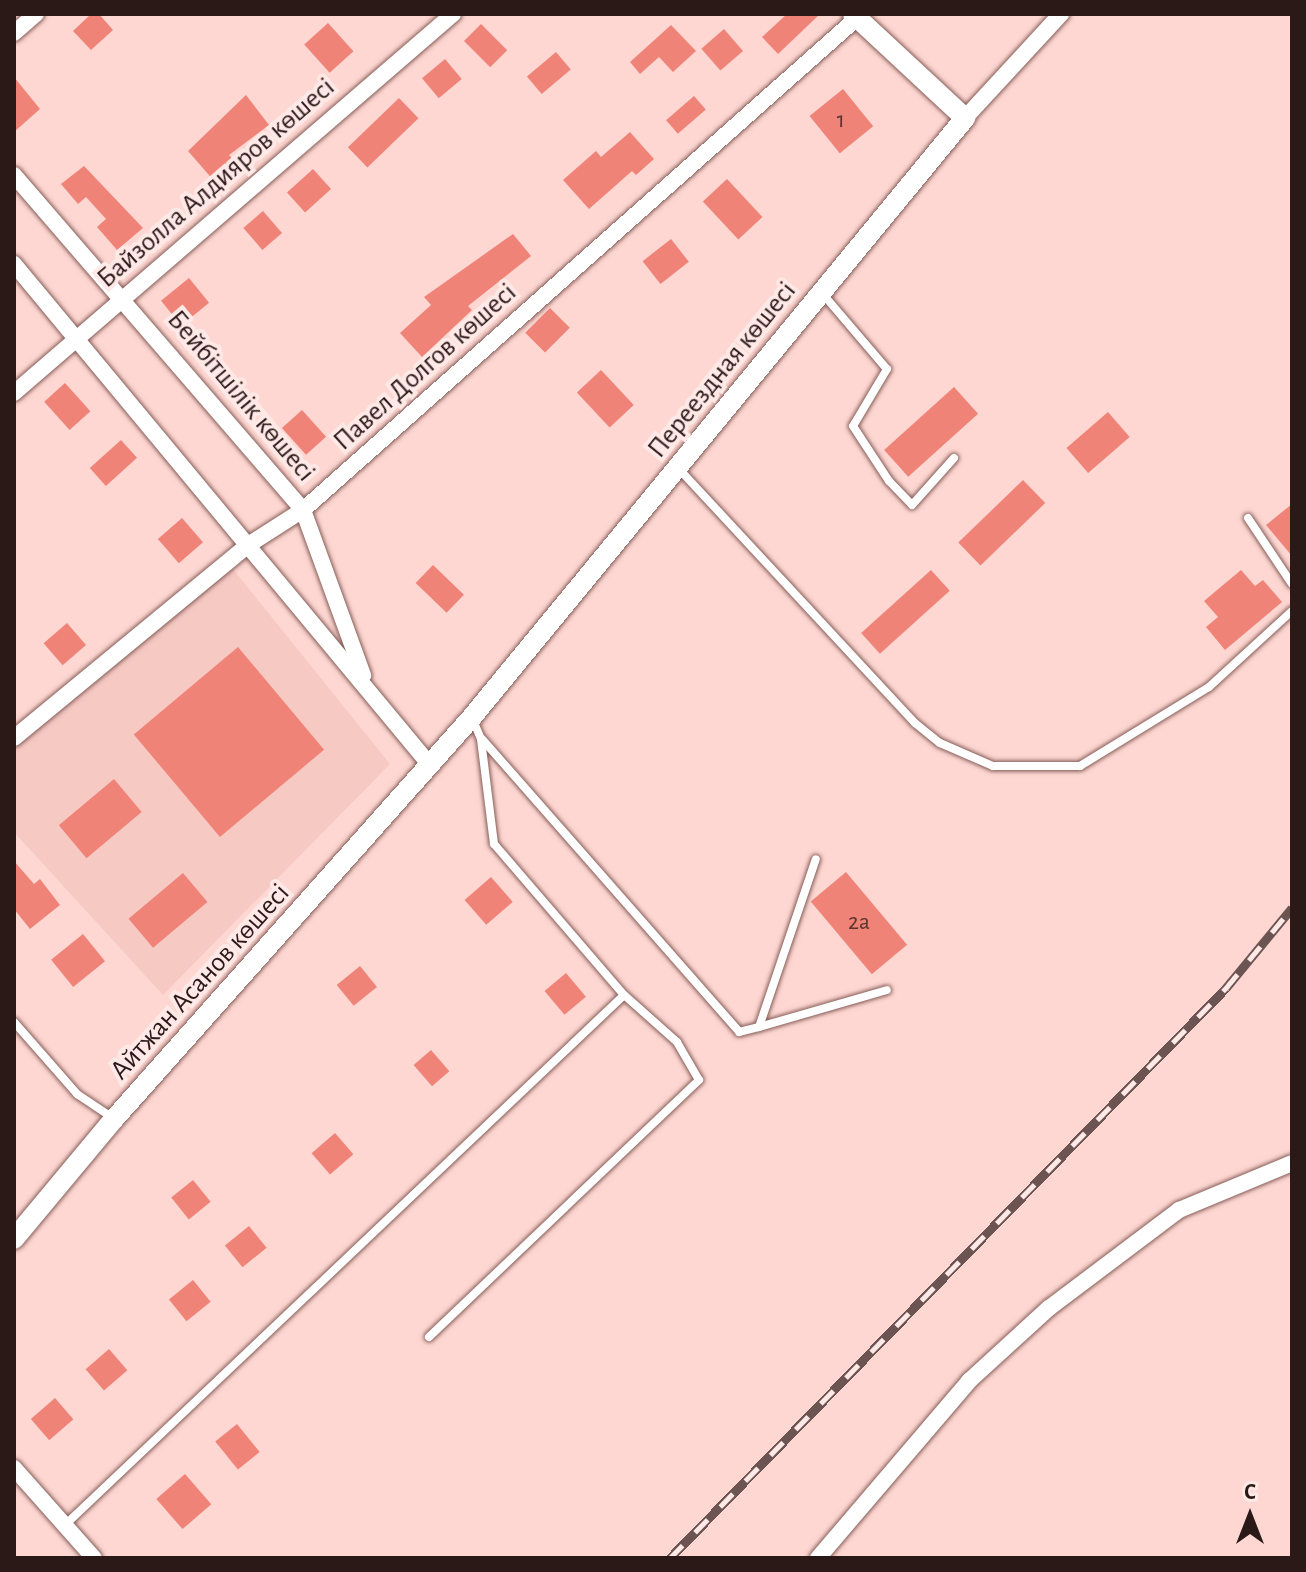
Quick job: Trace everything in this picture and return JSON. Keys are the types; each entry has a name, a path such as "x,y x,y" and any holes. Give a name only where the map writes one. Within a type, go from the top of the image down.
{"street":[{"path":"14,33 36,14"},
{"name":"Байзолла Алдияров көшесі","path":"14,393 79,338 122,296 453,14"},
{"name":"Переездная көшесі","path":"430,765 965,118 1061,14"},
{"path":"855,16 965,118"},
{"name":"Павел Долгов көшесі","path":"14,738 248,545 303,510 855,16"},
{"name":"Бейбітшілік көшесі","path":"14,175 122,296 303,510 368,687"},
{"name":"Бейбітшілік көшесі","path":"14,264 79,338 430,765"},
{"name":"Айтжан Асанов көшесі","path":"14,1239 114,1119 430,765"},
{"path":"818,1558 969,1381 1049,1308 1179,1210 1292,1163"},
{"path":"14,1468 94,1558"}],"lane":[{"path":"822,292 887,369 853,426 889,481 912,505 954,458"},
{"path":"677,468 915,723 940,743 993,766 1080,766 1209,687 1292,611"},
{"path":"1248,518 1292,584"},
{"path":"429,1337 699,1080 677,1042 624,995 494,844 481,739 472,717"},
{"path":"481,739 739,1032 887,990"},
{"path":"759,1027 816,859"},
{"path":"65,1525 624,995"},
{"path":"14,1022 77,1094 114,1119"}],"shaded area":[{"path":"232,568 390,764 163,995 14,832 14,749"}],"building":[{"path":"91,14 99,14 113,30 91,50 73,31"},
{"path":"787,14 820,14 778,54 762,37"},
{"path":"328,23 353,51 330,73 304,44"},
{"path":"481,24 507,50 490,67 464,41"},
{"path":"671,25 696,51 673,72 659,57 640,74 630,62"},
{"path":"724,29 743,51 720,71 701,49"},
{"path":"556,52 571,70 542,94 527,76"},
{"path":"445,59 462,79 439,98 422,78"},
{"path":"14,77 40,109 14,132"},
{"path":"843,89 873,126 840,153 810,116"},
{"path":"246,95 269,125 229,155 236,163 215,182 188,151"},
{"path":"694,96 706,110 678,134 666,120"},
{"path":"399,98 418,118 367,167 348,147"},
{"path":"630,132 654,159 636,175 632,171 589,209 563,180 596,151 601,157"},
{"path":"84,166 143,228 117,250 97,227 106,219 86,197 78,204 61,184"},
{"path":"313,169 331,189 305,212 287,192"},
{"path":"727,179 762,217 738,240 703,202"},
{"path":"263,211 282,233 262,250 243,228"},
{"path":"513,234 531,256 468,306 472,310 422,357 400,333 431,305 424,297"},
{"path":"671,239 689,262 660,284 643,261"},
{"path":"189,278 209,303 181,326 161,301"},
{"path":"550,308 570,328 545,353 525,333"},
{"path":"601,370 634,405 610,428 577,393"},
{"path":"65,383 90,411 70,430 44,402"},
{"path":"954,387 978,414 908,477 884,450"},
{"path":"302,410 326,437 306,455 282,428"},
{"path":"1108,412 1130,437 1088,473 1066,448"},
{"path":"121,440 137,458 106,486 90,468"},
{"path":"1023,480 1045,503 980,566 958,543"},
{"path":"1292,504 1292,556 1266,525"},
{"path":"182,518 203,542 179,563 158,539"},
{"path":"433,565 464,595 447,613 416,583"},
{"path":"931,570 950,591 880,654 861,633"},
{"path":"1241,570 1255,586 1263,580 1282,602 1225,650 1206,627 1218,617 1204,601"},
{"path":"67,623 86,645 63,665 44,643"},
{"path":"238,647 324,750 220,837 134,734"},
{"path":"114,779 142,812 86,858 59,825"},
{"path":"14,861 34,884 40,879 60,905 30,929 14,909"},
{"path":"846,872 907,945 872,974 811,902"},
{"path":"183,873 207,902 153,948 129,919"},
{"path":"491,877 513,902 486,925 465,900"},
{"path":"83,934 105,961 73,987 51,960"},
{"path":"360,966 377,987 354,1006 337,985"},
{"path":"566,973 586,997 564,1015 545,991"},
{"path":"431,1050 449,1071 432,1086 414,1065"},
{"path":"335,1133 353,1154 330,1174 312,1153"},
{"path":"193,1180 211,1202 189,1219 171,1198"},
{"path":"249,1226 267,1248 243,1267 225,1246"},
{"path":"193,1280 211,1302 187,1321 169,1300"},
{"path":"109,1349 127,1370 104,1390 86,1369"},
{"path":"55,1398 73,1419 49,1440 31,1419"},
{"path":"237,1424 260,1452 238,1470 215,1442"},
{"path":"185,1474 211,1504 183,1529 156,1499"}],"railway":[{"path":"670,1558 1226,988 1292,908"}]}
